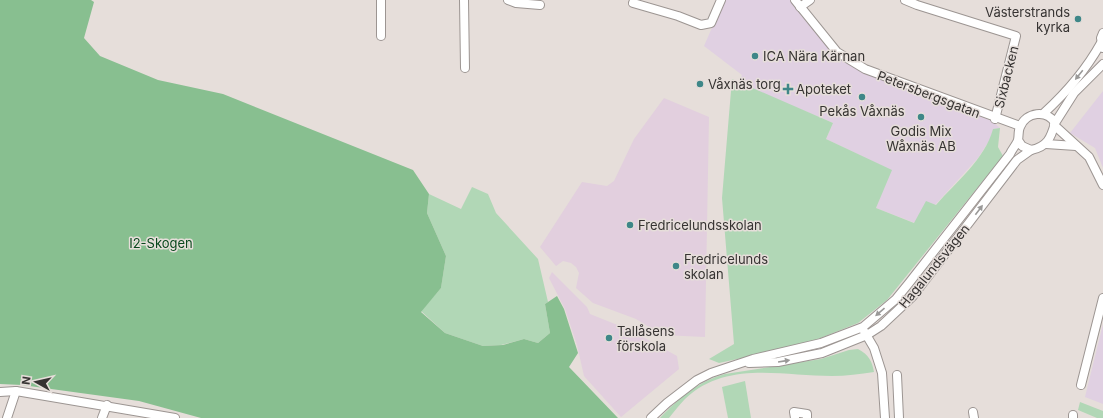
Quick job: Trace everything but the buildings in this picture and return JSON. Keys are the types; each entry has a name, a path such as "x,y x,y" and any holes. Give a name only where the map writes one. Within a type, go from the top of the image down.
{"street":[{"path":"380,0 381,36"},
{"path":"464,0 465,68"},
{"path":"508,0 516,3 540,5"},
{"path":"633,3 706,25 711,23 721,0"},
{"name":"Petersbergsgatan","path":"795,0 837,52 865,69 996,119 1020,126"},
{"path":"800,7 810,0"},
{"name":"Sixbacken","path":"905,0 1016,36 996,119"},
{"path":"1076,146 1046,144 1031,150 1022,146 1018,140 1020,126 1028,118 1044,113 1069,88 1102,46 1103,33"},
{"path":"1046,144 1051,137 1054,124 1074,93 1103,64"},
{"path":"1044,113 1051,116 1054,124 1089,157 1103,185"},
{"name":"Hagalundsvägen","path":"652,418 667,403 697,380 726,367 821,343 863,327 896,299 1010,154 1018,140"},
{"name":"Hagalundsvägen","path":"746,363 753,364 778,362 822,354 866,335 882,326 913,296 1017,160 1031,150"},
{"path":"1081,385 1103,298"},
{"path":"863,327 874,348 882,374 885,418"},
{"path":"897,375 899,418"},
{"path":"7,418 16,391"},
{"path":"0,392 16,391 107,405 175,418"},
{"path":"102,418 107,405"},
{"path":"795,418 794,412 807,414 806,418"}],"shaded area":[{"path":"724,0 792,0 835,56 861,71 992,121 1000,128 993,129 991,138 978,158 935,205 926,202 915,223 876,208 891,170 826,139 833,123 739,83 742,75 704,46"},
{"path":"1103,91 1103,168 1095,148 1070,133"},
{"name":"Fredricelundsskolan","path":"664,98 709,117 705,337 662,335 636,319 593,303 576,288 579,273 576,267 571,263 563,261 556,266 540,247 582,182 607,186 614,181 634,139"},
{"name":"Tallåsens förskola","path":"552,272 587,307 590,314 630,330 677,356 679,369 621,417 584,376 577,345 565,309 549,278"},
{"path":"1103,324 1103,404 1085,397"}],"green space":[{"name":"I2-Skogen","path":"0,0 91,0 94,2 84,38 100,56 158,80 223,94 413,170 429,194 427,213 446,256 441,288 421,312 445,333 483,346 503,345 524,339 538,343 550,333 545,304 557,296 564,309 578,353 569,367 618,418 201,418 139,401 22,385 0,384"},
{"path":"732,79 833,123 826,139 892,170 876,208 914,223 926,201 936,205 969,170 984,150 993,129 1000,128 998,147 1003,156 887,300 858,323 813,341 719,363 709,359 734,344 722,198"},
{"path":"472,187 488,194 496,213 538,259 548,302 545,304 550,333 538,343 524,339 501,345 483,346 445,333 421,311 441,288 446,256 427,213 429,194 461,209"},
{"path":"858,349 869,359 874,372 837,376 774,373 736,375 718,379 701,387 685,399 669,418 660,418 690,391 716,377 725,374 821,359 849,350"},
{"path":"745,381 751,418 728,418 722,387"},
{"path":"1080,402 1103,411 1103,418 1097,418 1078,410"}],"place":[{"name":"Västerstrands kyrka","path":"1078,19"},
{"name":"ICA Nära Kärnan","path":"755,56"},
{"name":"Våxnäs torg","path":"700,84"},
{"name":"Apoteket","path":"788,89"},
{"name":"Pekås Våxnäs","path":"862,97"},
{"name":"Godis Mix Wåxnäs AB","path":"921,117"},
{"name":"Fredricelundsskolan","path":"630,225"},
{"name":"Fredricelunds skolan","path":"676,266"},
{"name":"Tallåsens förskola","path":"609,338"}]}
